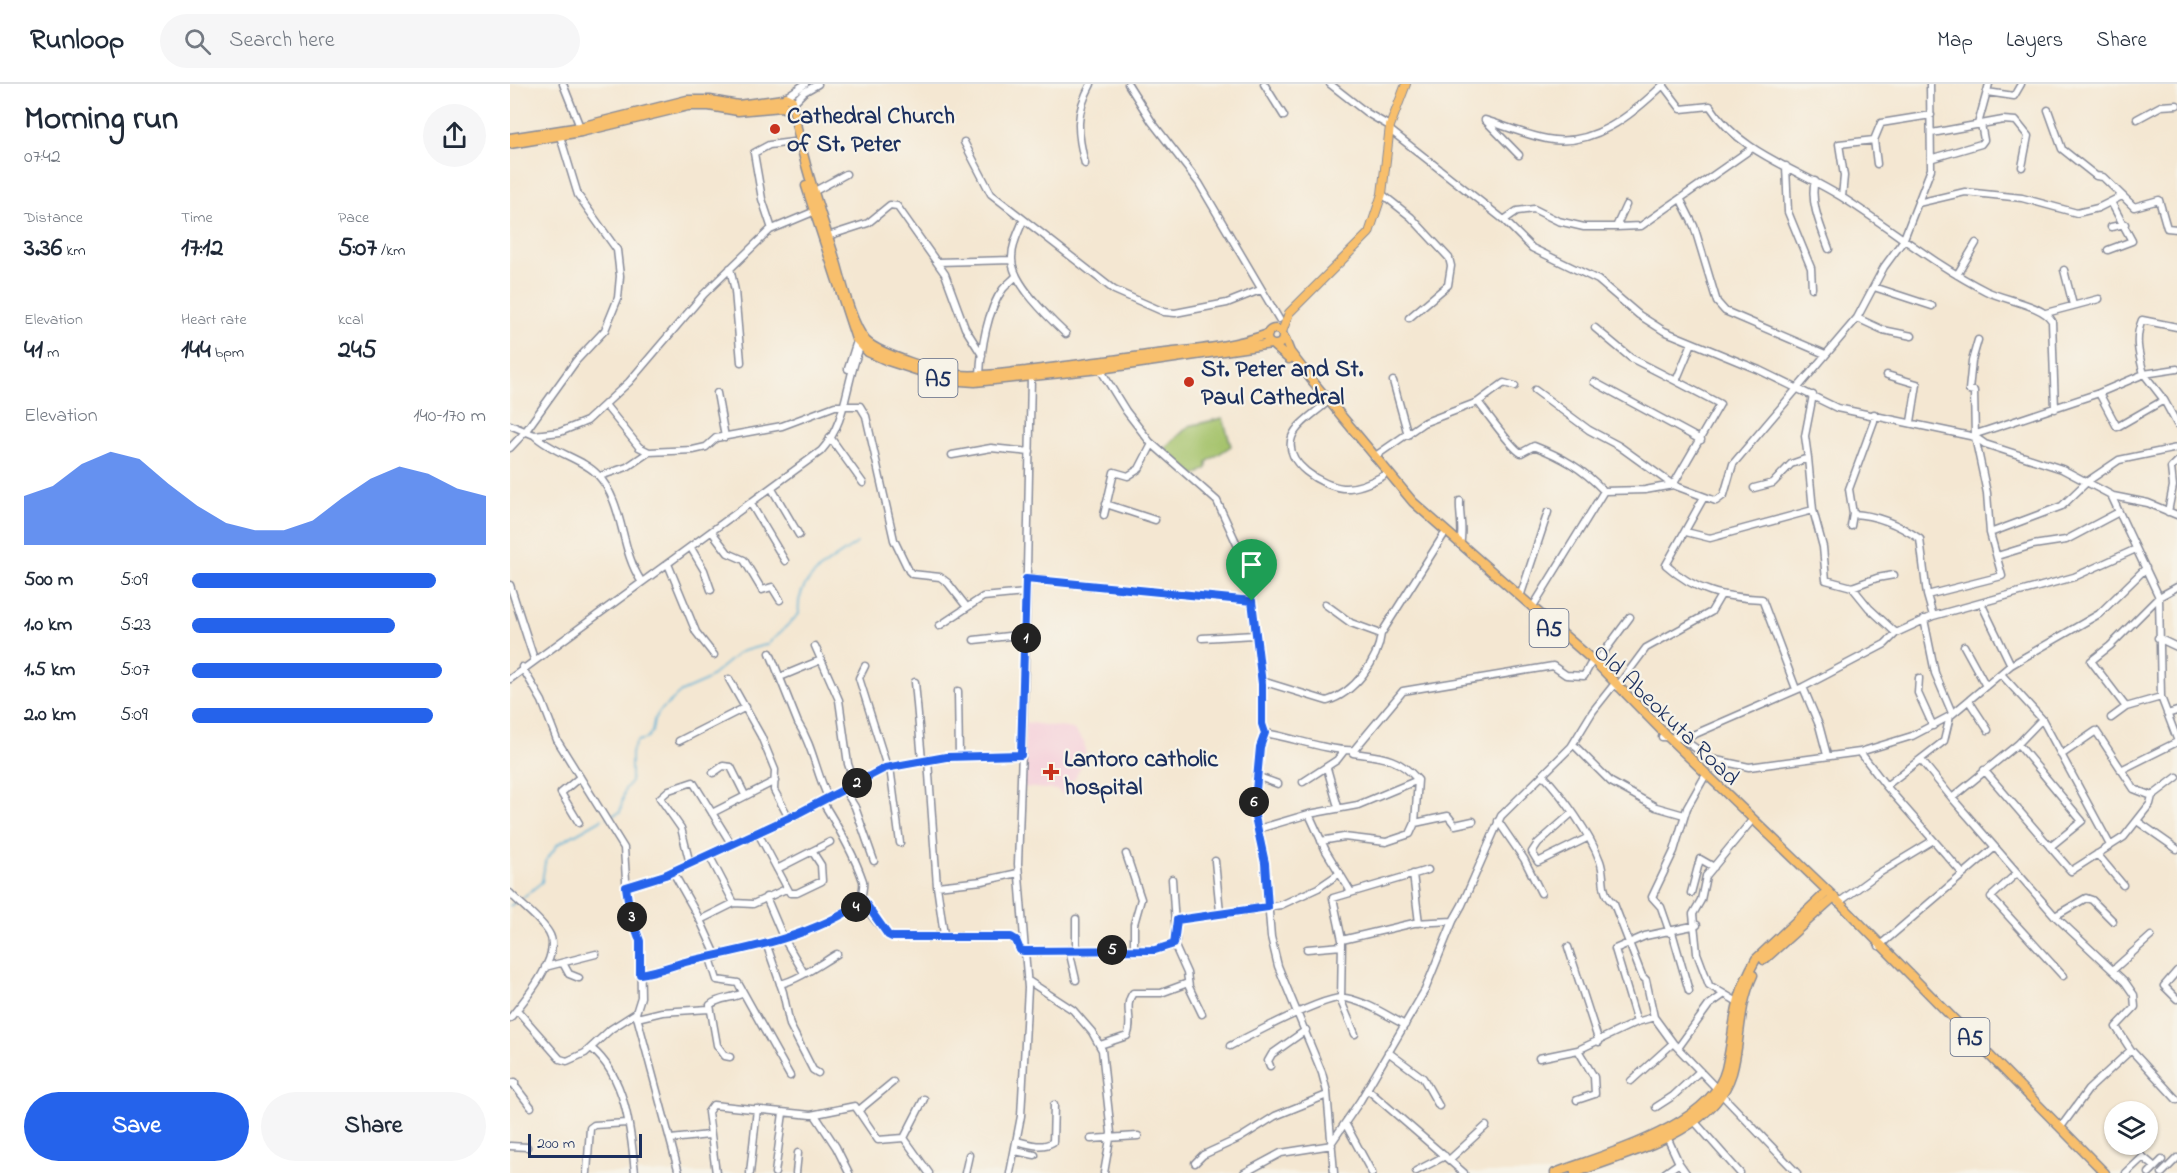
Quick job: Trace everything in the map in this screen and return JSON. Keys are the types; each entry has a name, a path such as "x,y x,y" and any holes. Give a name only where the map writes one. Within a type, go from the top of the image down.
{"highway":[{"path":"510,138 580,127 687,100 710,100 738,105 787,103"},
{"path":"510,144 560,136 688,106 710,106 738,111 787,103"},
{"name":"A5","path":"787,103 793,142 813,212 859,343 888,361 947,380 975,382 1100,369 1273,345"},
{"name":"A5","path":"787,103 828,236 840,286 858,328 872,346 939,372 980,375 1130,358 1242,341 1268,334"},
{"path":"1281,333 1280,345 1273,345 1267,340 1268,334 1281,333"},
{"name":"Old Abeokuta Road","path":"1281,333 1292,356 1413,501 1593,664 2105,1173"},
{"name":"Old Abeokuta Road","path":"1273,345 1285,353 1383,476 1443,536 1593,664"},
{"name":"Old Abeokuta Road","path":"1665,737 1751,820"},
{"path":"1575,1170 1679,1124 1719,1091 1725,1072 1736,1001 1756,959 1829,897"},
{"path":"1555,1173 1575,1170 1667,1137 1705,1114 1731,1074 1743,1002 1752,976 1773,951 1829,897"}],"main road":[{"path":"1281,333 1279,319 1365,230 1377,192 1388,127 1401,84"},
{"path":"1281,333 1289,313 1369,233 1382,194 1388,127 1406,84"}],"street":[{"path":"563,84 580,127"},
{"path":"787,103 796,86 805,84"},
{"path":"787,103 818,84"},
{"path":"1085,164 1078,120 1081,102 1091,84"},
{"path":"1128,84 1163,138 1203,190 1279,319"},
{"path":"1264,84 1284,116"},
{"path":"1330,84 1388,127 1504,220 1532,248 1598,280 1639,315 1664,331 1798,387 1838,408 1976,436 1985,444 2025,456 2088,481 2111,495 2148,503 2177,515"},
{"path":"1519,155 1485,120 1547,139 1593,136 1631,113 1664,84 1681,109 1710,106 1717,117 1751,149 1842,197 1903,241 1956,275 1989,292 2046,313 2052,321 2055,409"},
{"path":"1535,390 1589,430 1619,446 1673,485 1716,501 1724,495 1733,464 1857,318 1884,267 1903,241 1933,158 1930,84"},
{"path":"1933,158 1982,144 1984,140 1980,124 1989,84"},
{"path":"1987,93 2014,96 2021,84"},
{"path":"2137,118 2161,106 2177,105"},
{"path":"2048,110 2062,149 2096,176 2103,177 2134,207 2159,200 2167,228 2177,229"},
{"path":"1877,164 1874,140 1881,123 1930,115"},
{"path":"1932,133 2002,120 2021,124 2028,136 2022,167"},
{"path":"510,448 525,432 571,367 605,330 616,306 619,287 616,250 578,195 560,136"},
{"path":"1842,197 1844,176 1839,144 1874,140"},
{"path":"772,229 762,199 754,153 769,145 793,142"},
{"path":"964,142 991,194 1023,221 1051,239 1101,282 1164,312 1184,313 1227,303 1260,290"},
{"path":"1504,220 1517,211 1534,209 1558,221 1584,227 1641,226 1751,149"},
{"path":"1786,166 1788,212 1811,268 1812,288"},
{"path":"813,192 846,174"},
{"path":"1815,182 1813,188 1819,222 1829,249"},
{"path":"1918,203 1965,192 2022,198 2077,213 2111,202 2121,195"},
{"path":"1382,194 1411,217 1449,258 1451,266 1448,285 1409,318"},
{"path":"1681,200 1694,226 1717,302 1725,311 1825,354"},
{"path":"2108,250 2132,241 2125,224 2111,202"},
{"path":"1616,228 1626,205"},
{"path":"828,236 868,223 884,209 894,206 938,262 950,284 965,328 982,355"},
{"path":"534,435 579,425 606,406 704,294 730,268 772,229 813,212"},
{"path":"1023,221 1012,261 1016,276 1043,311 1066,334"},
{"path":"2111,227 2125,224"},
{"path":"1956,275 1976,243"},
{"path":"938,262 1012,261"},
{"path":"730,268 735,291 741,362"},
{"path":"2064,270 2073,305"},
{"path":"980,375 982,355 999,296 1016,276"},
{"path":"1874,287 1932,306"},
{"path":"2046,313 2099,299"},
{"path":"1857,318 1883,330 1912,336"},
{"path":"2177,327 2142,320 2138,330 2137,349 2144,374 2164,400 2177,424"},
{"path":"1478,402 1503,431 1514,450 1521,453 1534,446 1566,459 1586,472 1604,491 1645,490 1673,485 1720,404 1631,358 1595,328"},
{"path":"1927,595 2002,576 1990,533 1987,493 1976,436 1974,391 1969,390 1972,361 1978,340"},
{"path":"510,677 815,457 830,437 843,405 859,343"},
{"path":"1676,381 1692,343"},
{"path":"1100,369 1126,411 1152,444 1213,496 1222,509 1247,566 1262,681 1262,724 1265,733 1256,776 1254,812 1265,863 1274,953 1322,1073 1327,1095 1334,1173"},
{"path":"1976,436 2099,393 2144,374 2177,369"},
{"path":"1887,375 1917,384 1911,422"},
{"path":"1010,1173 1022,1108 1027,980 1018,873 1031,377"},
{"path":"1393,381 1408,435"},
{"path":"1594,382 1701,440"},
{"path":"1374,457 1441,414 1478,402 1504,383 1515,386"},
{"path":"717,393 725,436"},
{"path":"2099,393 2117,427 2164,400"},
{"path":"1813,395 1805,436 1813,510 1823,547 1826,580 1852,587 1877,578 1894,576"},
{"path":"1325,404 1294,433 1291,440 1293,453 1302,469 1335,486 1345,488 1383,476"},
{"path":"606,406 639,447 649,452 693,450 706,447 716,438 782,426 843,405 858,405 865,412 894,540 909,571 912,574 931,574 948,582 966,606"},
{"path":"1851,526 1853,514 1849,489 1874,421 1874,414"},
{"path":"510,425 534,435 546,447 592,469 600,476 616,505 625,549 641,581"},
{"path":"830,437 863,483"},
{"path":"523,669 805,460 830,437"},
{"path":"1104,515 1114,472 1128,476 1136,473 1152,444"},
{"path":"952,456 992,448 1030,452"},
{"path":"1990,533 2062,506 2088,481 2119,460 2177,448"},
{"path":"600,476 627,466 649,452"},
{"path":"1754,488 1773,483 1791,464 1808,458"},
{"path":"2168,512 2173,486 2172,468 2177,462"},
{"path":"772,489 799,535"},
{"path":"1532,608 1604,491"},
{"path":"2111,495 2117,513 2159,597 2160,697 2177,741 2121,770"},
{"path":"1704,497 1666,565 1685,582 1721,595 1762,599 1800,688 1819,725 1827,755"},
{"path":"1460,501 1459,513 1464,527 1460,545"},
{"path":"751,504 784,561"},
{"path":"1106,504 1155,520"},
{"path":"1686,532 1710,538 1813,510"},
{"path":"1520,598 1548,512"},
{"path":"1997,556 2034,545 2066,540 2117,513"},
{"path":"1853,514 1864,515 1903,527 1920,538 1927,595 1933,616"},
{"path":"712,532 728,553 744,560 762,590 772,587 780,600"},
{"path":"1262,681 1327,701 1336,698 1364,673 1379,650 1381,634 1443,536"},
{"path":"691,548 704,570 711,590"},
{"path":"1665,737 1682,738 1800,688 1885,644 1896,633 1933,616 2074,577 2136,549"},
{"path":"668,564 696,632 714,655"},
{"path":"1682,738 1696,751 1711,759 1749,766 1860,752 1912,736 1951,714 2011,665 2098,614 2146,568"},
{"path":"1026,579 1252,601"},
{"path":"1852,587 1869,608 1896,633"},
{"path":"2126,707 2091,661 2110,646 2159,597 2177,587"},
{"path":"510,588 534,659"},
{"path":"939,626 966,606 988,595 1026,593"},
{"path":"1244,1173 1281,1153 1332,1143 1346,1125 1425,990 1453,921 1498,821 1505,811 1573,744 1593,711 1615,688 1646,648 1711,612 1721,595"},
{"path":"1981,603 2011,665"},
{"path":"1325,604 1351,623 1381,634"},
{"path":"1265,733 1295,737 1344,751 1354,750 1403,691 1553,666 1566,675 1584,675 1630,617"},
{"path":"1886,786 1944,741 1951,714 1935,673 1924,620"},
{"path":"974,640 1026,634"},
{"path":"1202,638 1255,635"},
{"path":"2158,638 2177,647"},
{"path":"814,646 839,700 848,764 855,784"},
{"path":"1964,646 1986,686"},
{"path":"770,653 798,723 804,730 825,799 864,884 864,901 888,935 903,938 1011,937 1016,940 1020,950 1024,951 1155,950 1174,944"},
{"path":"780,677 821,660"},
{"path":"866,666 859,678 889,767 900,843"},
{"path":"523,669 542,701 556,740 606,816 626,852 626,887 630,913 640,941 641,997 636,1015 679,1173"},
{"path":"2001,674 2042,719 2110,844"},
{"path":"1919,678 1918,693 1933,726"},
{"path":"729,679 761,736 775,770 774,790 789,818"},
{"path":"915,682 944,936"},
{"path":"958,691 959,757"},
{"path":"2111,718 2126,707 2160,697"},
{"path":"1969,701 1988,730"},
{"path":"679,741 746,707"},
{"path":"2167,714 2177,711"},
{"path":"1952,798 2019,744 2042,719"},
{"path":"2061,755 2096,731 2134,789 2151,796"},
{"path":"1573,744 1611,782 1656,807 1684,815"},
{"path":"2019,744 2082,821 2050,847"},
{"path":"1321,841 1344,837 1386,842 1410,834 1415,823 1418,780 1405,766 1387,758 1353,753 1354,750"},
{"path":"1304,782 1327,768 1344,751"},
{"path":"1860,752 1932,841 1963,874"},
{"path":"626,887 673,872 789,818 889,767 925,760 1021,755"},
{"path":"1921,760 1994,848 2055,916 2113,970 2134,995 2134,1010 2116,1027 2131,1050 2177,1100"},
{"path":"713,772 723,766 731,767 745,795"},
{"path":"1327,768 1338,807"},
{"path":"1984,770 2071,871 2124,837 2150,804 2151,796 2177,777"},
{"path":"1543,775 1572,813 1601,862 1603,888 1608,899 1614,904 1646,980 1654,1017 1676,1045 1797,1173"},
{"path":"1256,776 1278,784"},
{"path":"579,823 561,793 580,777"},
{"path":"1689,991 1671,932 1661,907 1652,897 1674,852 1684,815 1704,777"},
{"path":"1258,829 1338,807 1358,805 1418,780"},
{"path":"690,864 681,828 660,796 691,781 732,844"},
{"path":"712,813 775,781"},
{"path":"844,789 855,807 874,861"},
{"path":"1572,813 1538,843 1532,852 1538,862 1587,838"},
{"path":"1309,814 1321,841 1351,891"},
{"path":"1415,823 1448,816 1455,825 1473,821"},
{"path":"1736,1001 1709,985 1697,953 1697,925 1694,914 1701,900 1706,876 1751,820"},
{"path":"1498,821 1524,859 1541,893"},
{"path":"2137,821 2177,849"},
{"path":"758,833 786,889 794,894 822,881 821,865 812,851"},
{"path":"1829,897 1876,875 1932,841"},
{"path":"777,869 830,842"},
{"path":"1879,946 1994,848"},
{"path":"1126,854 1141,899 1134,924 1134,950"},
{"path":"2097,854 2123,885"},
{"path":"709,855 734,903"},
{"path":"1691,893 1700,859 1714,867"},
{"path":"1215,861 1220,912"},
{"path":"1355,1034 1341,1001 1342,943 1332,899 1351,891 1428,870"},
{"path":"673,872 700,920 713,958 717,980 734,981 790,1076"},
{"path":"937,886 982,881 1018,873"},
{"path":"1177,920 1281,905 1309,892 1340,873"},
{"path":"2017,873 1991,897 2063,975"},
{"path":"1413,874 1419,923"},
{"path":"1172,879 1177,920 1174,944 1202,1014"},
{"path":"700,920 734,903 753,904 786,889"},
{"path":"510,1018 545,968 552,951 551,936 512,896"},
{"path":"766,897 783,937 804,973"},
{"path":"2055,916 2086,898 2092,900 2113,921"},
{"path":"640,974 713,958 836,921 864,901"},
{"path":"1076,919 1072,950 1076,980"},
{"path":"1307,949 1342,943 1419,923 1453,921"},
{"path":"1637,1022 1616,949 1629,942 1697,925"},
{"path":"2113,970 2151,936"},
{"path":"766,943 780,984 790,1025 813,1070 818,1073"},
{"path":"1568,947 1599,1042"},
{"path":"545,968 596,954"},
{"path":"780,984 789,982 837,954"},
{"path":"563,963 569,974 579,978"},
{"path":"2177,972 2164,986 2177,999"},
{"path":"1027,980 1073,1010 1100,1045 1110,1113 1110,1137 1104,1173"},
{"path":"1100,1045 1127,1036 1130,1031 1130,995 1161,993 1188,983"},
{"path":"517,1010 560,1059 572,1061 591,1048 611,1029 636,1015 710,1009 717,1000 735,998 743,993"},
{"path":"1631,1081 1676,1045 1709,1005 1723,995"},
{"path":"1230,1046 1299,1012 1342,997 1366,1004 1405,1025"},
{"path":"710,1009 717,1046 725,1056 730,1057"},
{"path":"1539,1058 1578,1050 1637,1022 1654,1017"},
{"path":"1270,1066 1268,1061 1272,1054 1306,1030"},
{"path":"591,1048 608,1065 616,1083 631,1135 634,1173"},
{"path":"1577,1100 1595,1094 1594,1077 1578,1050"},
{"path":"2061,1127 2088,1090 2131,1050"},
{"path":"1388,1052 1423,1078 1439,1106"},
{"path":"1656,1107 1673,1096 1700,1071"},
{"path":"510,1084 515,1082 515,1086 526,1096 531,1107"},
{"path":"860,1110 893,1082"},
{"path":"1367,1089 1464,1173"},
{"path":"1195,1163 1203,1155 1240,1138 1275,1116 1327,1095"},
{"path":"904,1138 924,1099"},
{"path":"1017,1141 1047,1146 1053,1142 1054,1105"},
{"path":"716,1173 709,1135 710,1107 815,1115 852,1106 860,1110 878,1140 904,1138"},
{"path":"750,1173 757,1109"},
{"path":"775,1173 783,1113"},
{"path":"815,1115 836,1147 849,1173"},
{"path":"1695,1122 1737,1172"},
{"path":"587,1173 590,1128 594,1125 627,1123"},
{"path":"1346,1125 1372,1173"},
{"path":"1416,1171 1447,1158 1486,1126"},
{"path":"671,1139 709,1135"},
{"path":"1091,1140 1138,1136"},
{"path":"1667,1137 1686,1173"},
{"path":"904,1138 927,1173"},
{"path":"510,1146 527,1147"},
{"path":"1015,1151 1035,1155"},
{"path":"796,1173 798,1153"},
{"path":"965,1173 969,1155"},
{"path":"2126,1173 2143,1157 2155,1167"},
{"path":"2162,1173 2177,1158"},
{"path":"2149,1173 2162,1160"},
{"path":"1665,1173 1679,1163"}],"shaded area":[{"name":"Lantoro catholic hospital","path":"1025,722 1073,729 1084,742 1086,758 1065,796 1057,790 1023,787"}],"green space":[{"path":"1223,418 1231,446 1207,462 1207,468 1195,476 1164,449 1189,426"}],"waterway":[{"path":"607,817 620,812 625,789 631,782 631,753 637,741 646,739 652,732 654,720 660,711 681,692 704,682 740,652 768,644 799,614 802,590 809,580 826,564 857,543"},
{"path":"521,899 542,882 545,862 558,844 602,819"},
{"path":"510,906 517,901"}],"place":[{"name":"Cathedral Church of St. Peter","path":"775,129"},
{"name":"St. Peter and St. Paul Cathedral","path":"1189,382"},
{"name":"Lantoro catholic hospital","path":"1051,772"}],"route":[{"path":"1026,579 1200,598 1252,601 1262,684 1262,724 1265,733 1260,747 1254,812 1265,863 1268,907 1220,912 1177,920 1174,944 1155,950 1024,951 1018,948 1016,940 1011,937 938,935 892,937 868,910 864,901 836,921 815,929 656,972 640,974 640,941 630,913 626,887 665,875 789,818 885,768 918,760 946,757 1021,755 1026,579"}]}
